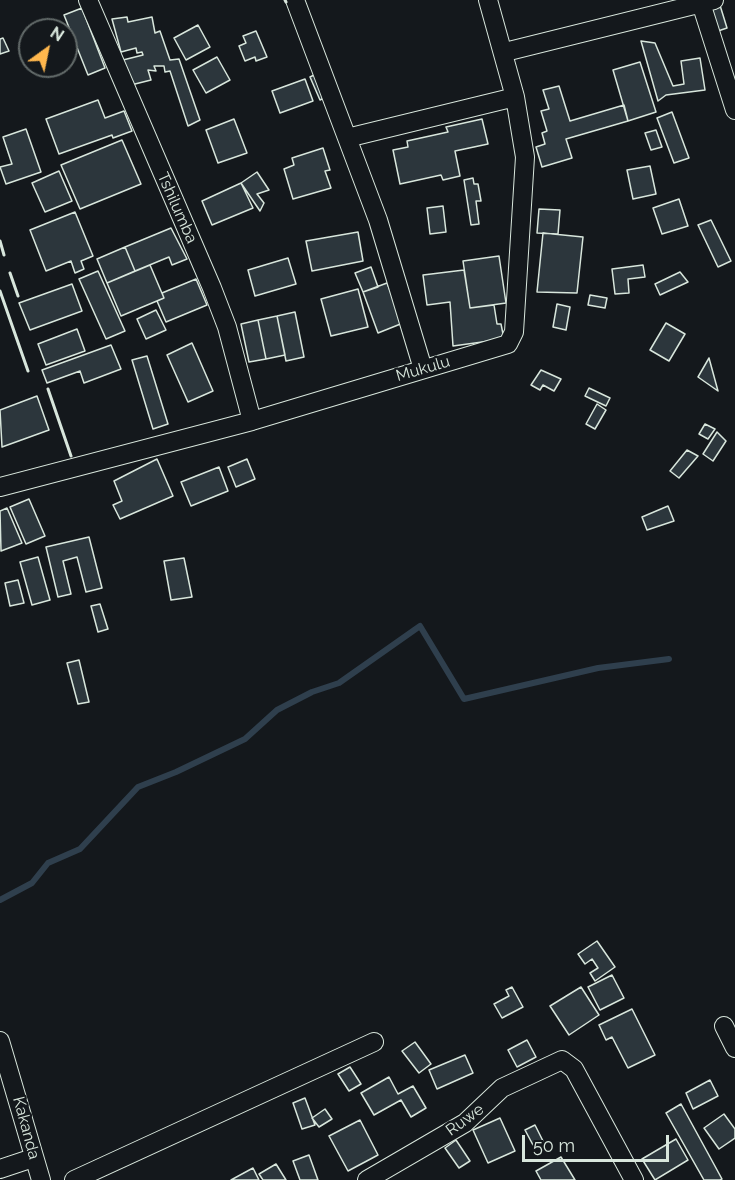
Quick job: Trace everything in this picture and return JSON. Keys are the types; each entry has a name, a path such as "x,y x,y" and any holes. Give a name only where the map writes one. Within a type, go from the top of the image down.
{"street":[{"name":"Tshilumba","path":"88,0 212,288 227,327 252,421"},
{"path":"295,0 378,220 423,369"},
{"name":"Mukulu","path":"0,488 252,421 505,346 513,337 525,157 505,52 488,0"},
{"path":"505,52 705,1 735,110"},
{"path":"347,138 515,97"},
{"path":"724,1026 735,1048"},
{"name":"Kakanda","path":"0,1041 41,1180"},
{"path":"74,1180 374,1042"},
{"name":"Ruwe","path":"367,1180 465,1123 502,1088 562,1060 574,1069 629,1178"},
{"path":"0,1169 33,1158"}],"building":[{"path":"719,2 727,28 715,32 708,6"},
{"path":"82,8 105,68 88,75 78,50 78,18 65,18 64,15"},
{"path":"127,17 128,22 152,17 155,33 160,31 170,60 179,59 200,120 188,126 170,71 165,72 164,66 154,66 156,71 148,70 151,80 131,85 123,60 143,55 142,52 137,53 136,48 121,52 112,19"},
{"path":"198,25 210,47 186,60 174,38"},
{"path":"256,31 267,57 256,61 255,57 245,61 239,46 246,43 243,36"},
{"path":"3,38 9,51 0,54 0,39"},
{"path":"641,41 655,43 673,86 684,84 681,61 700,58 705,90 666,95 658,101"},
{"path":"217,57 230,80 206,93 193,70"},
{"path":"640,62 656,112 628,121 613,70"},
{"path":"318,73 328,96 320,100 310,77"},
{"path":"305,79 313,101 280,113 272,91"},
{"path":"559,86 570,121 624,105 628,121 566,139 572,158 542,167 536,147 545,144 542,133 547,131 541,111 549,109 543,90"},
{"path":"98,100 105,118 124,111 132,131 113,138 112,135 59,154 46,119"},
{"path":"672,112 689,158 674,163 657,118"},
{"path":"234,119 247,153 218,163 206,130"},
{"path":"482,119 488,144 455,151 460,176 443,180 441,175 400,184 393,150 408,147 407,141 448,132 446,127"},
{"path":"26,129 41,172 6,184 0,167 12,164 3,137"},
{"path":"656,130 662,147 651,150 645,133"},
{"path":"122,140 141,184 80,209 61,165"},
{"path":"323,148 330,170 325,171 331,188 293,199 284,169 294,165 292,158"},
{"path":"650,166 656,194 633,199 627,170"},
{"path":"59,171 72,201 45,212 32,183"},
{"path":"257,172 269,190 257,194 264,203 260,211 241,183"},
{"path":"473,178 474,184 478,184 481,201 476,201 479,224 471,225 464,180"},
{"path":"241,183 253,208 212,225 202,201"},
{"path":"679,199 688,226 662,234 653,208"},
{"path":"443,206 446,232 430,234 427,208"},
{"path":"539,209 560,210 558,234 537,233"},
{"path":"75,212 93,256 81,261 84,269 75,273 71,261 46,271 30,230"},
{"path":"711,220 731,261 718,267 698,225"},
{"path":"171,228 187,259 172,265 169,257 135,271 125,247"},
{"path":"358,232 363,261 312,271 306,241"},
{"path":"543,233 583,237 577,293 537,292"},
{"path":"125,247 135,271 107,283 97,259"},
{"path":"499,256 506,303 470,308 463,261"},
{"path":"288,258 296,284 255,296 248,270"},
{"path":"150,265 164,298 121,316 107,283"},
{"path":"643,265 645,277 628,279 629,293 615,294 612,269"},
{"path":"371,267 378,287 363,292 355,273"},
{"path":"464,270 470,308 494,305 497,324 501,324 504,339 453,346 450,302 427,305 423,275"},
{"path":"98,271 125,331 106,339 79,279"},
{"path":"680,272 688,282 660,295 655,284"},
{"path":"196,279 207,305 166,322 157,301 164,298 162,293"},
{"path":"387,283 403,323 378,333 363,292"},
{"path":"72,284 82,311 30,330 19,303"},
{"path":"358,289 368,327 331,336 321,299"},
{"path":"590,295 607,298 605,308 588,305"},
{"path":"557,304 570,307 566,330 553,327"},
{"path":"156,310 166,330 146,339 137,319"},
{"path":"295,312 304,357 286,361 277,316"},
{"path":"277,316 285,355 266,359 258,320"},
{"path":"258,320 266,359 249,362 241,324"},
{"path":"666,323 685,334 669,361 650,350"},
{"path":"77,329 85,351 46,365 38,344"},
{"path":"192,343 213,391 188,402 167,355"},
{"path":"111,345 121,369 84,383 80,371 47,383 42,370"},
{"path":"147,356 168,424 153,429 132,360"},
{"path":"709,358 718,391 698,377"},
{"path":"541,370 561,379 554,391 543,385 540,390 531,385"},
{"path":"589,388 610,398 606,406 585,396"},
{"path":"37,396 49,430 2,447 0,410"},
{"path":"597,404 606,410 595,429 586,424"},
{"path":"705,424 715,429 708,439 699,434"},
{"path":"717,432 726,441 713,461 703,454"},
{"path":"687,450 698,456 679,478 670,471"},
{"path":"157,459 173,496 120,519 113,505 122,501 114,481"},
{"path":"247,459 255,479 236,487 228,467"},
{"path":"219,467 228,491 191,506 181,482"},
{"path":"29,499 45,536 26,544 10,507"},
{"path":"668,506 674,521 647,530 642,517"},
{"path":"7,508 22,543 1,551 0,511"},
{"path":"89,537 102,588 86,592 77,557 63,561 71,594 58,597 46,547"},
{"path":"38,557 50,600 32,605 20,562"},
{"path":"184,558 192,597 171,600 164,561"},
{"path":"18,580 24,603 10,606 5,583"},
{"path":"100,604 108,629 98,632 91,606"},
{"path":"79,660 89,702 78,704 67,663"},
{"path":"597,941 615,967 595,981 590,973 598,968 592,959 585,964 578,954"},
{"path":"612,975 624,998 600,1010 588,987"},
{"path":"512,987 523,1007 502,1018 494,1004 509,996 506,990"},
{"path":"581,987 599,1015 569,1035 550,1006"},
{"path":"632,1009 655,1055 628,1068 612,1037 606,1040 599,1025"},
{"path":"527,1040 536,1057 517,1067 508,1050"},
{"path":"415,1042 431,1064 419,1073 402,1051"},
{"path":"465,1055 473,1073 437,1089 429,1070"},
{"path":"350,1067 361,1084 349,1091 338,1074"},
{"path":"389,1077 398,1094 413,1086 426,1108 411,1117 401,1100 374,1115 361,1093"},
{"path":"710,1080 718,1096 693,1109 686,1093"},
{"path":"305,1098 315,1125 302,1129 293,1103"},
{"path":"681,1104 722,1179 704,1180 666,1113"},
{"path":"325,1109 332,1119 319,1127 312,1118"},
{"path":"724,1114 735,1129 735,1138 719,1149 704,1128"},
{"path":"500,1118 515,1151 488,1163 473,1130"},
{"path":"360,1120 378,1155 348,1171 329,1136"},
{"path":"535,1125 543,1141 533,1145 525,1130"},
{"path":"676,1139 688,1160 655,1180 642,1159"},
{"path":"456,1140 470,1161 459,1168 445,1148"},
{"path":"309,1155 318,1180 300,1180 293,1161"},
{"path":"561,1157 575,1180 541,1180 536,1171"},
{"path":"276,1164 286,1180 263,1180 259,1174"},
{"path":"253,1168 259,1180 231,1180"}],"waterway":[{"path":"0,900 32,883 48,863 80,849 138,787 176,772 245,739 277,710 312,692 339,683 420,626 464,699 598,668 669,659"}],"wall":[{"path":"0,241 4,255"},
{"path":"10,273 18,296"},
{"path":"0,291 28,371"},
{"path":"48,389 71,456"}]}
